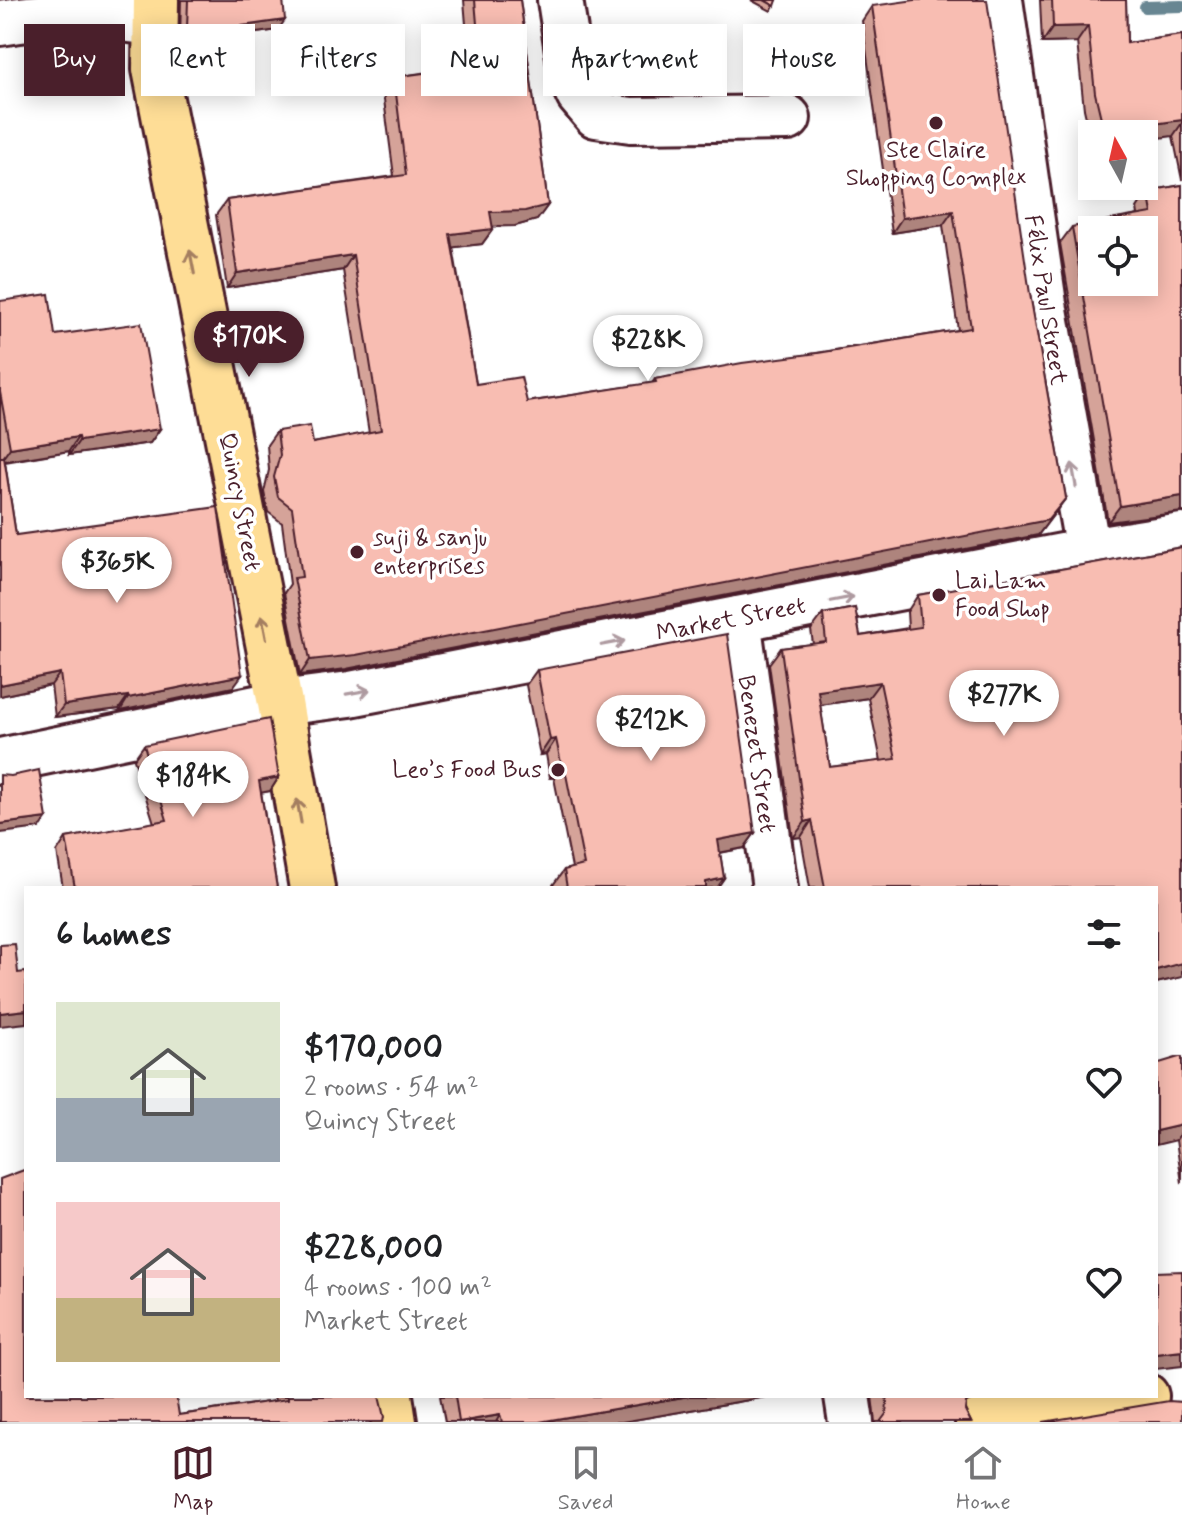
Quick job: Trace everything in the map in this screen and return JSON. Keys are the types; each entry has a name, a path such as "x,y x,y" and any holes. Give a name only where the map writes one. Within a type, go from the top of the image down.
{"main road":[{"name":"Quincy Street","path":"156,12 155,69 280,703 312,886"},
{"path":"1158,1394 1182,1390"},
{"path":"390,1398 394,1422"},
{"path":"978,1422 1133,1398"}],"street":[{"path":"560,0 573,82 579,95 596,115 631,120 788,118"},
{"name":"Félix Paul Street","path":"1000,0 1044,304 1088,551"},
{"path":"0,23 39,17 156,12"},
{"name":"Market Street","path":"0,761 280,703 350,694 1088,551 1182,536"},
{"name":"Benezet Street","path":"738,619 775,886"},
{"path":"847,1398 851,1422"}],"building":[{"path":"188,0 283,0 285,20 255,24 187,24"},
{"path":"475,0 520,0 523,24 477,24"},
{"path":"915,0 987,0 1030,294 1066,498 1048,520 356,655 310,660 294,578 302,577 292,508 278,497 274,477 280,455 277,431 310,426 313,443 381,430 353,255 237,273 227,200 406,175 396,96 405,96 405,76 421,73 421,96 527,96 527,51 548,205 525,211 490,212 493,229 450,234 476,384 521,377 527,402 656,382 655,379 742,363 971,328 953,211 902,218 872,6"},
{"path":"1052,0 1126,0 1127,43 1182,35 1182,120 1158,123 1158,120 1101,120 1095,93 1088,26 1053,27"},
{"path":"1182,185 1182,496 1120,506 1084,296 1158,296 1158,216 1135,216 1152,213 1150,200 1158,200 1158,189"},
{"path":"1078,226 1078,262 1072,227"},
{"path":"49,294 55,335 141,323 160,429 10,448 0,392 0,301"},
{"path":"0,457 4,457 16,535 218,507 242,675 128,698 64,705 60,673 0,685"},
{"path":"1182,547 1182,963 1158,969 1158,886 825,886 812,820 805,822 781,648 826,642 823,614 855,608 860,636 921,627 918,595","holes":["880,682 896,759 830,767 818,691"]},
{"path":"727,634 755,833 718,840 724,878 706,882 706,886 567,886 564,870 584,865 564,764 561,763 556,739 550,740 537,670"},
{"path":"269,719 279,777 259,781 277,886 75,886 66,838 167,820 144,745"},
{"path":"39,770 47,818 0,824 0,775"},
{"path":"15,944 18,973 24,972 24,1010 0,1013 0,945"},
{"path":"1182,1057 1182,1125 1158,1131 1158,1063"},
{"path":"24,1170 24,1398 176,1398 179,1415 288,1398 379,1398 383,1422 0,1422 0,1179"},
{"path":"1182,1271 1182,1351 1158,1354 1158,1272"},
{"path":"455,1398 677,1398 539,1422 502,1422 500,1415 459,1422"},
{"path":"886,1398 967,1398 965,1410 971,1422 880,1422 886,1414"},
{"path":"1169,1401 1182,1402 1182,1422 1043,1422"}],"waterway":[{"path":"1145,7 1182,6"}],"place":[{"name":"Ste Claire Shopping Complex","path":"936,123"},
{"name":"suji & sanju enterprises","path":"357,552"},
{"name":"Lai Lam Food Shop","path":"939,595"},
{"name":"Leo’s Food Bus","path":"558,770"}]}
